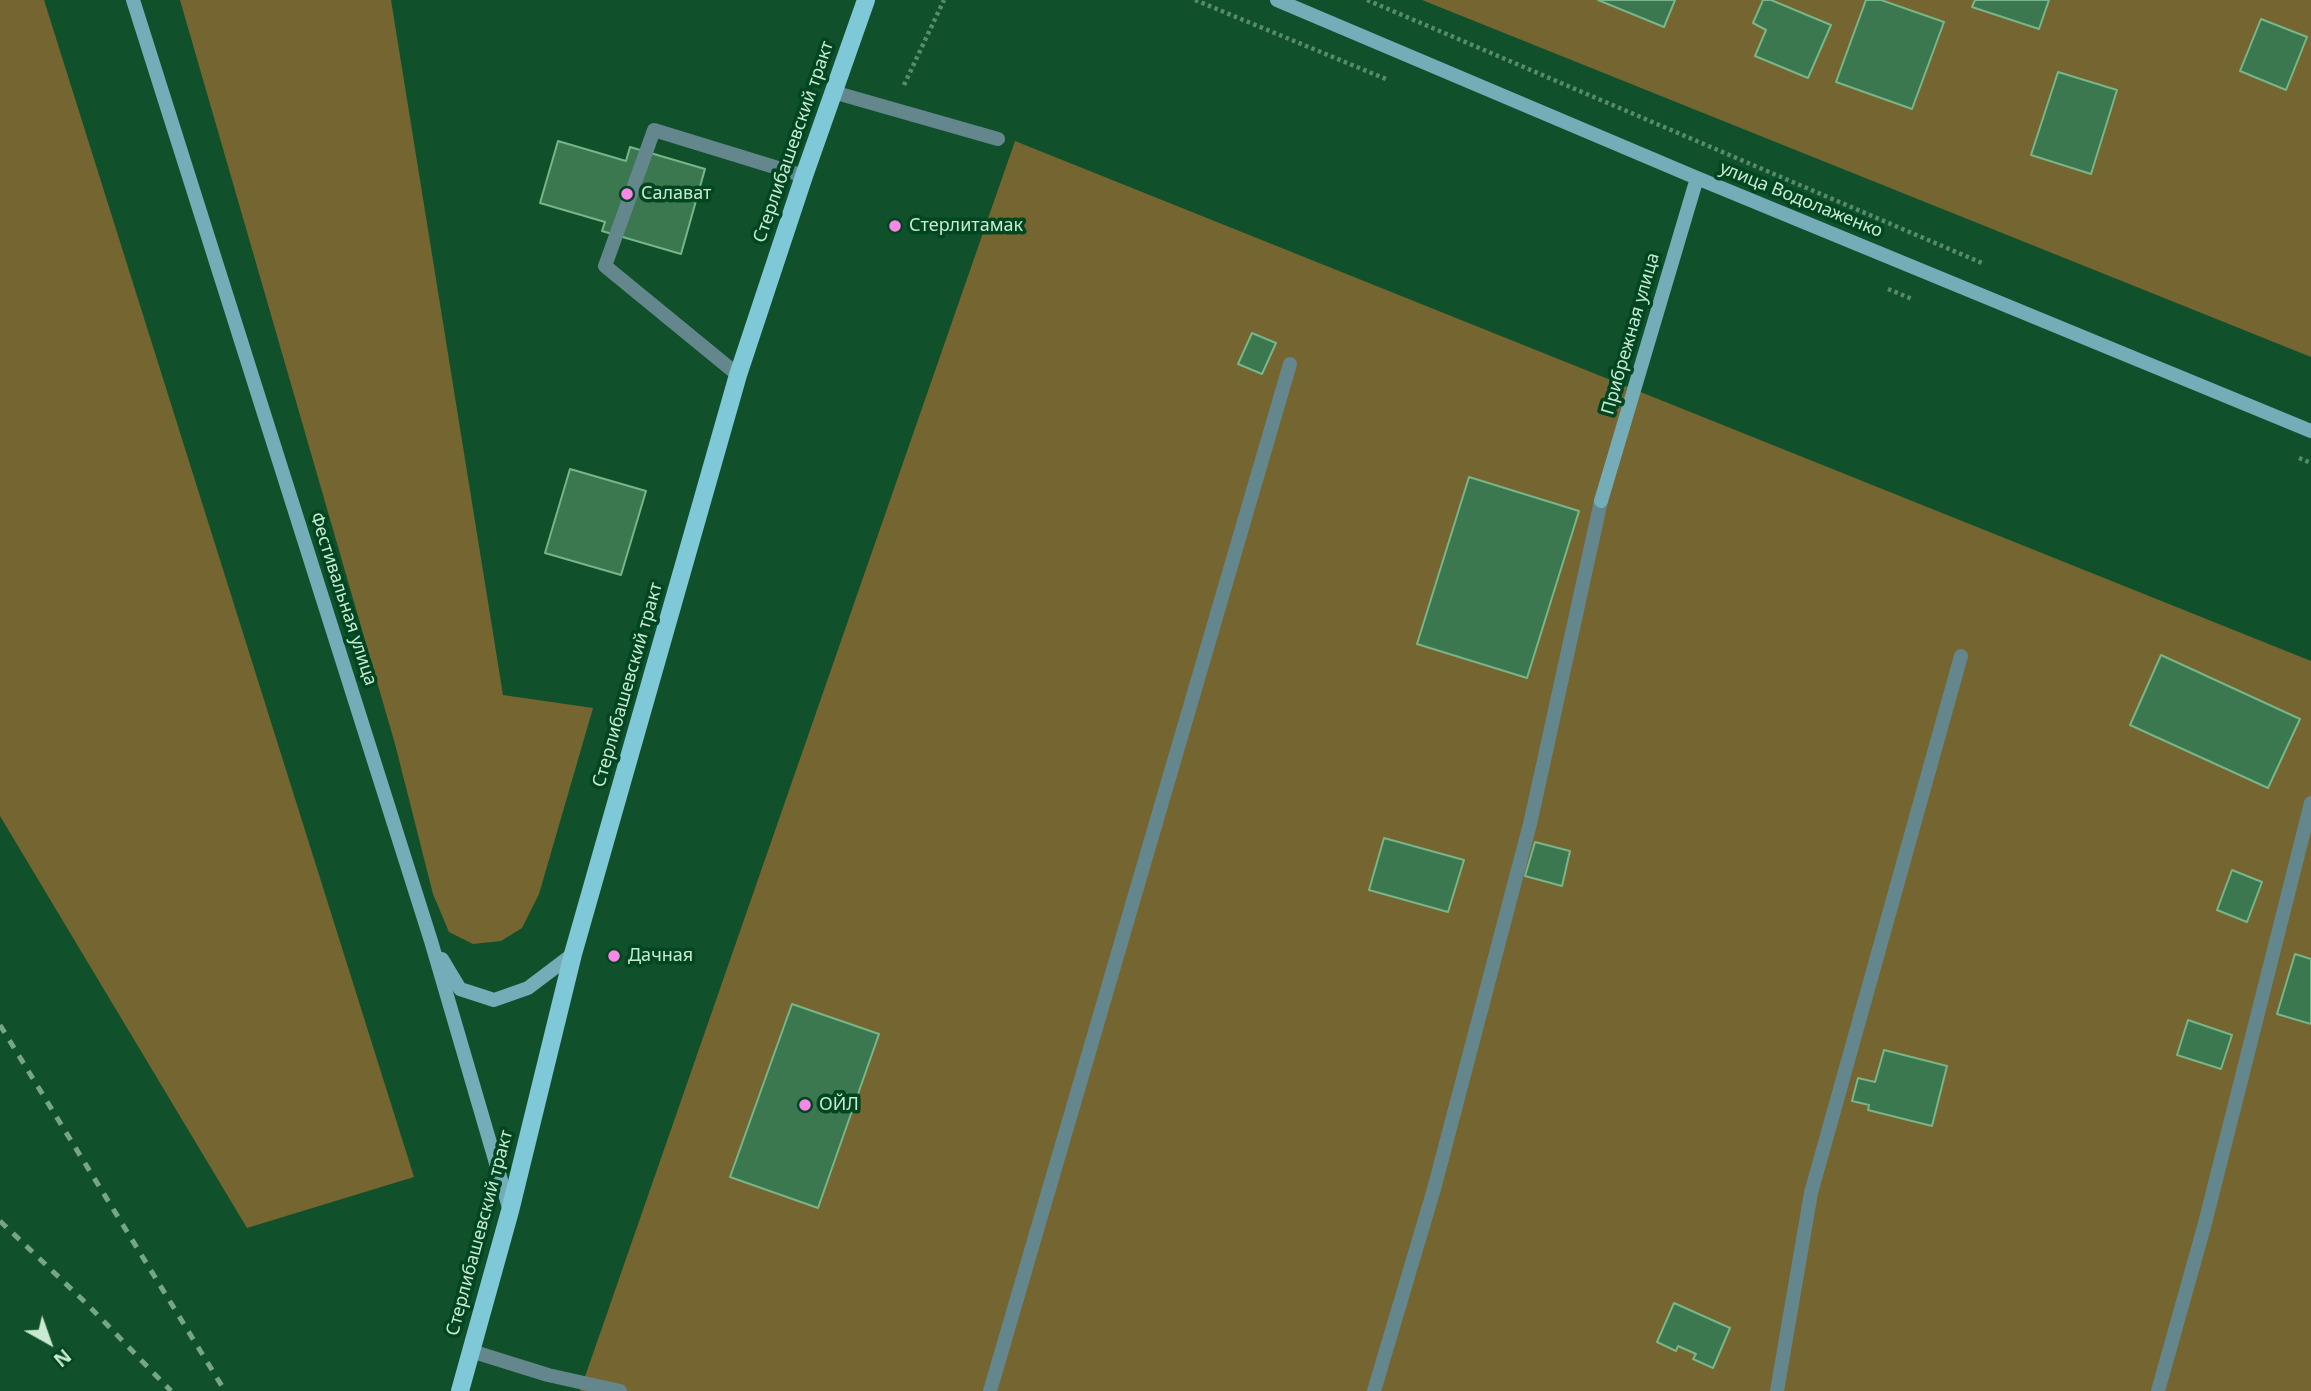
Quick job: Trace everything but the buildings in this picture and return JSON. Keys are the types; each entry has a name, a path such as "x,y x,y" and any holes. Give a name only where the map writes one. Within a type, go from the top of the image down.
{"main road":[{"name":"Стерлибашевский тракт","path":"460,1391 510,1211 573,954 738,375 866,0"}],"street":[{"name":"Фестивальная улица","path":"133,0 431,941 510,1211"},
{"name":"улица Водолаженко","path":"1277,0 1697,178 2311,431"},
{"name":"Прибрежная улица","path":"1601,500 1697,178"},
{"path":"431,941 460,989 494,1000 528,988 573,954"}],"lane":[{"path":"833,92 998,139"},
{"path":"738,375 605,266 654,130 804,176"},
{"path":"990,1391 1290,364"},
{"path":"1374,1391 1434,1189 1530,824 1601,500"},
{"path":"1777,1391 1811,1193 1961,656"},
{"path":"2158,1391 2204,1227 2311,803"},
{"path":"471,1350 548,1375 620,1391"}],"path":[{"path":"896,110 902,90 944,0"},
{"path":"1367,0 1992,268"}],"shaded area":[{"path":"0,0 44,0 414,1177 247,1228 0,816"},
{"path":"180,0 391,0 503,695 593,708 539,894 522,928 501,941 473,944 449,932 433,894 395,744"},
{"path":"1422,0 2311,0 2311,357"},
{"path":"1015,141 2311,661 2311,1391 580,1391"}],"railway":[{"path":"0,1025 225,1391"},
{"path":"0,1221 86,1303 171,1391"}],"place":[{"name":"Салават","path":"627,194"},
{"name":"Стерлитамак","path":"895,226"},
{"name":"Дачная","path":"614,956"},
{"name":"ОЙЛ","path":"805,1105"}]}
